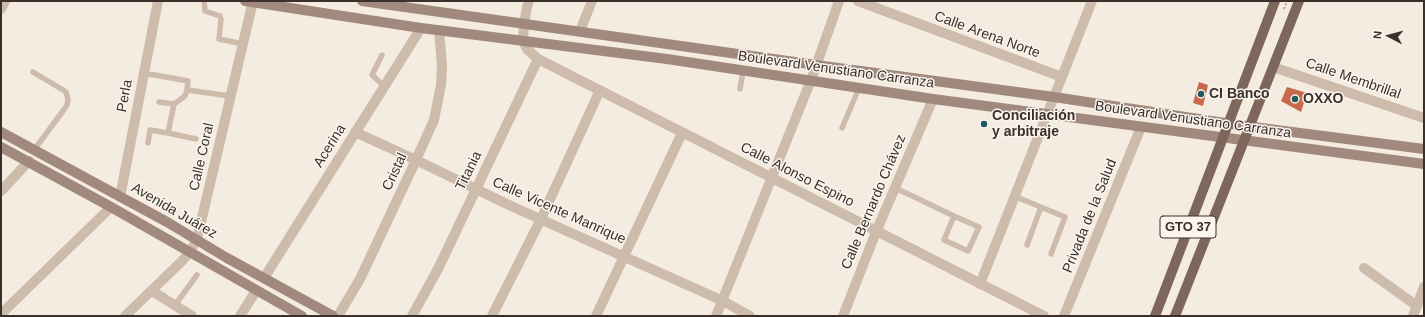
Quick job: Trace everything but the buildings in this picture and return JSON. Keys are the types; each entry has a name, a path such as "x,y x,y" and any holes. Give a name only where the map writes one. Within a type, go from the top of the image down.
{"main road":[{"name":"Boulevard Venustiano Carranza","path":"250,1 421,28 667,59 933,99 1424,164"},
{"name":"Boulevard Venustiano Carranza","path":"362,1 1054,97 1227,123 1424,149"},
{"name":"GTO 37","path":"1155,316 1227,123 1275,1"},
{"name":"GTO 37","path":"1176,316 1299,1"},
{"name":"Avenida Juárez","path":"1,132 197,239 333,316"},
{"name":"Avenida Juárez","path":"1,147 111,207 302,316"}],"street":[{"path":"1,9 4,1"},
{"name":"Perla","path":"120,197 158,1"},
{"name":"Calle Coral","path":"125,316 190,252 197,239 243,44 250,1"},
{"path":"529,1 524,24 523,41 527,49 538,59"},
{"path":"580,31 592,1"},
{"path":"716,316 811,80 839,1"},
{"name":"Calle Arena Norte","path":"858,1 1062,77"},
{"path":"980,284 1092,1"},
{"name":"Acerina","path":"264,278 421,28"},
{"name":"Cristal","path":"338,316 360,279 434,120 438,102 442,66 439,30"},
{"name":"Calle Alonso Espino","path":"538,59 1044,316"},
{"name":"Titania","path":"412,316 438,268 538,59"},
{"name":"Calle Membrillal","path":"1273,67 1424,118"},
{"path":"492,316 541,219 600,90"},
{"name":"Calle Bernardo Chávez","path":"843,316 894,188 933,99"},
{"name":"Privada de la Salud","path":"1064,316 1141,127"},
{"name":"Calle Vicente Manrique","path":"355,132 512,206 723,301 750,316"},
{"path":"596,316 682,133"},
{"path":"1,191 29,162"},
{"path":"1,314 111,207"},
{"path":"1364,268 1417,306"},
{"path":"1414,316 1424,287"},
{"path":"152,291 192,316"},
{"path":"240,316 256,291"}],"lane":[{"path":"204,1 205,11 220,16 219,39 243,44"},
{"path":"382,55 372,75 384,86"},
{"path":"740,90 743,71"},
{"path":"33,72 66,92 68,100 63,111 34,150"},
{"path":"144,74 188,81 185,96 174,104 168,133"},
{"path":"842,128 859,88"},
{"path":"187,90 230,96"},
{"path":"159,102 174,104"},
{"path":"148,143 150,130 196,139"},
{"path":"894,188 979,227 968,251 944,240 954,216"},
{"path":"1014,196 1065,216 1051,254"},
{"path":"1027,246 1041,207"},
{"path":"175,305 197,275"}],"place":[{"name":"CI Banco","path":"1201,94"},
{"name":"OXXO","path":"1295,99"},
{"name":"Conciliación y arbitraje","path":"984,124"}]}
